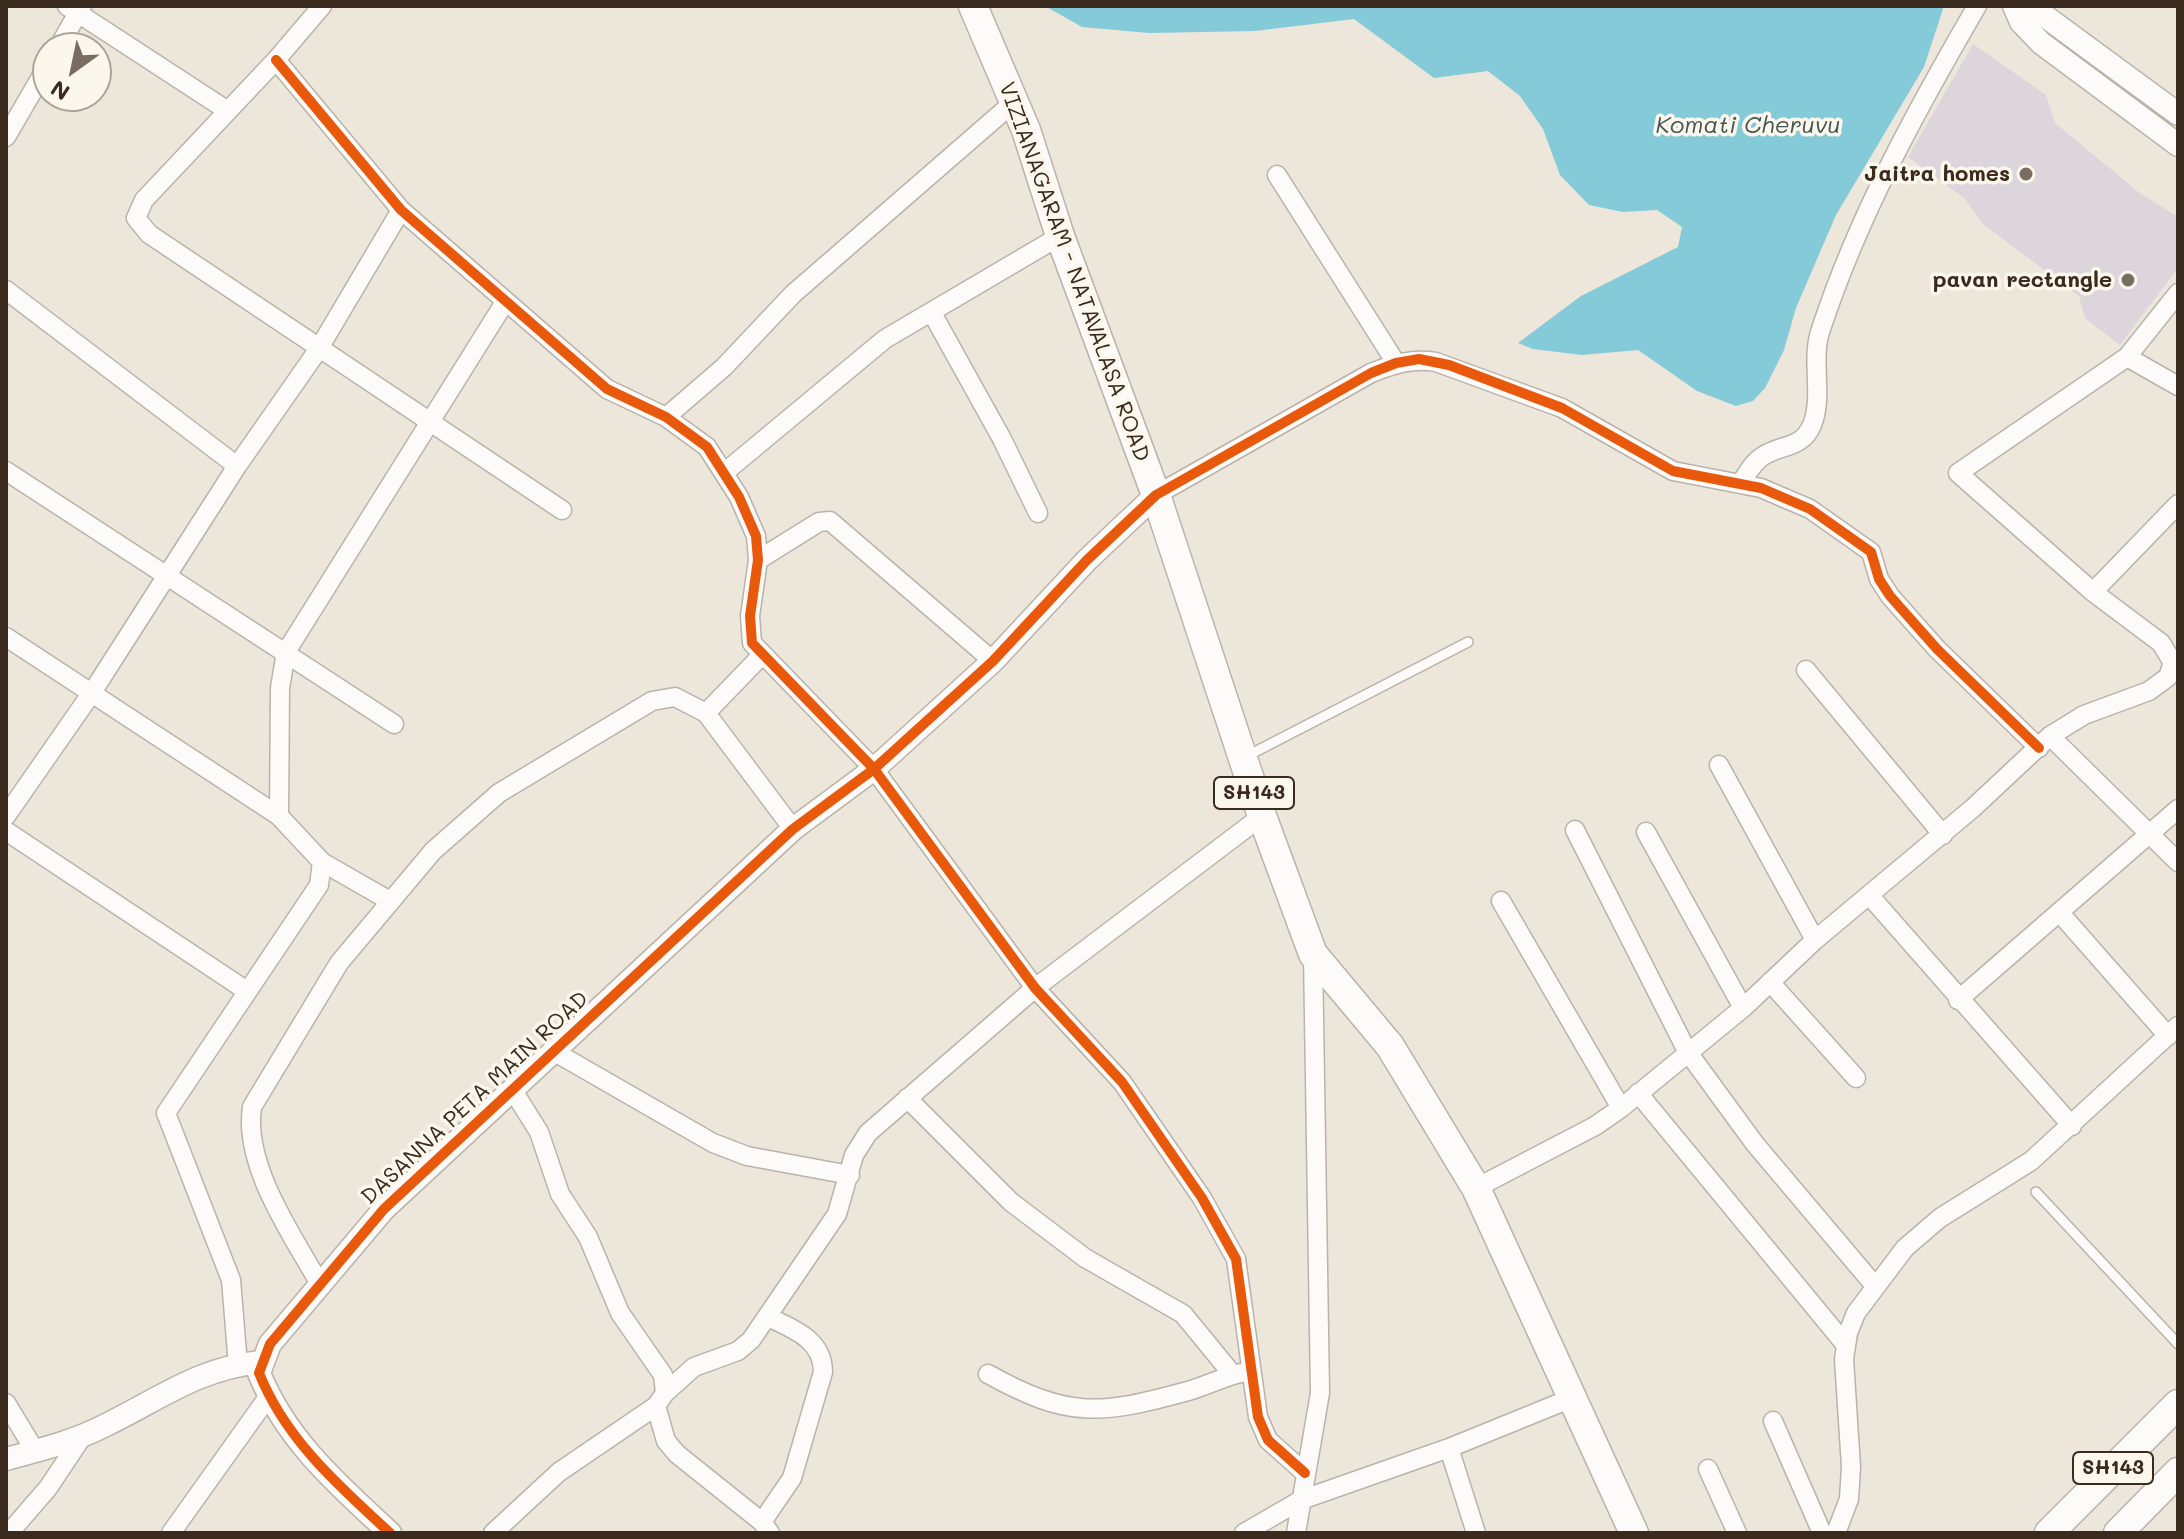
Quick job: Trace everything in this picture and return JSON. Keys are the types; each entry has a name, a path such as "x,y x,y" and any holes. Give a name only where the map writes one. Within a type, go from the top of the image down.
{"main road":[{"name":"VIZIANAGARAM - NATAVALASA ROAD","path":"973,6 1014,102 1156,495 1262,816 1313,954 1390,1046 1476,1188 1634,1533"},
{"name":"SH143","path":"2049,1533 2178,1404"},
{"name":"SH143","path":"2118,1533 2178,1472"}],"street":[{"path":"322,6 276,60 144,200 136,218 149,234 318,350 562,510"},
{"path":"1740,484 1758,460 1799,442 1812,425 1815,349 1836,288 1895,151 1977,6"},
{"path":"2014,6 2021,22 2041,43 2178,145"},
{"path":"2031,6 2178,114"},
{"path":"65,32 76,9 228,111"},
{"path":"276,60 401,210 607,389 666,417 707,447 725,472 756,536 758,560 749,634 762,655 874,769 1035,988 1122,1082 1225,1236 1236,1259 1242,1373 1268,1440 1305,1473"},
{"path":"6,137 32,92"},
{"path":"666,417 724,367 793,294 1014,102"},
{"path":"1277,175 1396,363"},
{"path":"6,816 169,577 237,466 318,350 401,210"},
{"path":"725,472 885,339 1060,236"},
{"path":"6,290 237,466"},
{"path":"1476,1188 1595,1126 1621,1108 1743,1008 1815,940 1943,835 2044,742 2084,715 2149,691 2172,670 2170,655 2161,643 2093,592 1958,473 2127,357 2178,293"},
{"path":"279,816 280,688 286,652 505,302"},
{"path":"932,313 1002,439 1038,513"},
{"path":"2127,357 2178,386"},
{"path":"1156,495 1371,373 1396,363 1419,359 1449,365 1562,408 1673,471 1761,488 1800,504 1865,547 1875,559 1879,579 1890,596 1937,649 2149,832 2178,862"},
{"path":"6,471 394,724"},
{"name":"DASANNA PETA MAIN ROAD","path":"261,1362 270,1344 384,1209 793,829 874,769 993,661 1087,560 1156,495"},
{"path":"2093,592 2178,504"},
{"path":"758,560 819,522 830,521 993,661"},
{"path":"6,637 93,691 279,816 322,862 390,901"},
{"path":"706,713 762,655"},
{"path":"1806,670 1943,835"},
{"path":"321,1286 269,1194 249,1128 252,1107 339,963 433,851 499,793 652,701 675,697 706,713 793,829"},
{"path":"1719,765 1815,940"},
{"path":"1958,1000 2178,809"},
{"path":"493,1533 559,1472 660,1399 694,1367 744,1347 768,1317 837,1214 860,1143 907,1098 1035,988 1262,816"},
{"path":"1575,830 1687,1051 1755,1144 1875,1286"},
{"path":"6,831 247,991"},
{"path":"1646,832 1743,1008"},
{"path":"238,1365 231,1280 166,1113 319,885 322,862"},
{"path":"1869,895 1958,1000 2072,1126"},
{"path":"1501,901 1621,1108"},
{"path":"1836,1533 1849,1499 1851,1467 1845,1344 1856,1313 1905,1248 1940,1218 2031,1161 2173,1031 2059,912"},
{"path":"1296,1533 1320,1393 1313,954"},
{"path":"1770,982 1856,1078"},
{"path":"553,1051 713,1143 747,1156 850,1175"},
{"path":"512,1089 539,1132 560,1194 588,1237 620,1313 658,1366 666,1441 677,1454 766,1527 792,1478 823,1372 823,1360 812,1342 768,1317"},
{"path":"1638,1093 1845,1344"},
{"path":"907,1098 1011,1202 1085,1258 1183,1314 1242,1373"},
{"path":"6,1459 84,1434 198,1376 261,1362 259,1373 268,1397 309,1457 390,1533"},
{"path":"988,1374 1029,1397 1083,1410 1110,1408 1191,1391 1242,1373"},
{"path":"178,1531 268,1397"},
{"path":"1244,1533 1301,1500 1449,1448 1572,1398"},
{"path":"6,1403 35,1451"},
{"path":"1773,1421 1822,1533"},
{"path":"9,1533 48,1488 84,1434"},
{"path":"1449,1448 1476,1533"},
{"path":"1708,1469 1737,1533"}],"lane":[{"path":"1243,759 1468,642"},
{"path":"2036,1192 2178,1344"}],"water":[{"name":"Komati Cheruvu","path":"1045,6 1944,6 1924,67 1836,215 1796,308 1784,350 1765,388 1753,401 1736,406 1697,391 1638,350 1582,355 1533,349 1518,343 1581,296 1678,247 1682,227 1657,210 1623,212 1589,205 1560,175 1543,129 1520,96 1488,71 1434,78 1354,19 1255,31 1149,33 1082,27"}],"building":[{"name":"Jaitra homes","path":"1973,44 2046,95 2055,123 2141,194 2178,217 2178,268 2120,345 2085,318 2079,296 1983,224 1964,198 1908,157"}],"cycle path":[{"path":"276,60 401,210 607,389 666,417 707,447 739,497 756,536 758,560 750,616 752,643 874,769 1035,988 1122,1082 1202,1198 1236,1259 1258,1417 1268,1440 1305,1473"},
{"path":"390,1533 315,1460 284,1420 259,1373 270,1344 384,1209 793,829 874,769 993,661 1087,560 1156,495 1371,373 1396,363 1419,359 1449,365 1562,408 1673,471 1761,488 1810,509 1871,552 1879,579 1890,596 1937,649 2039,748"}],"place":[{"name":"Jaitra homes","path":"2026,174"},
{"name":"pavan rectangle","path":"2128,280"}]}
